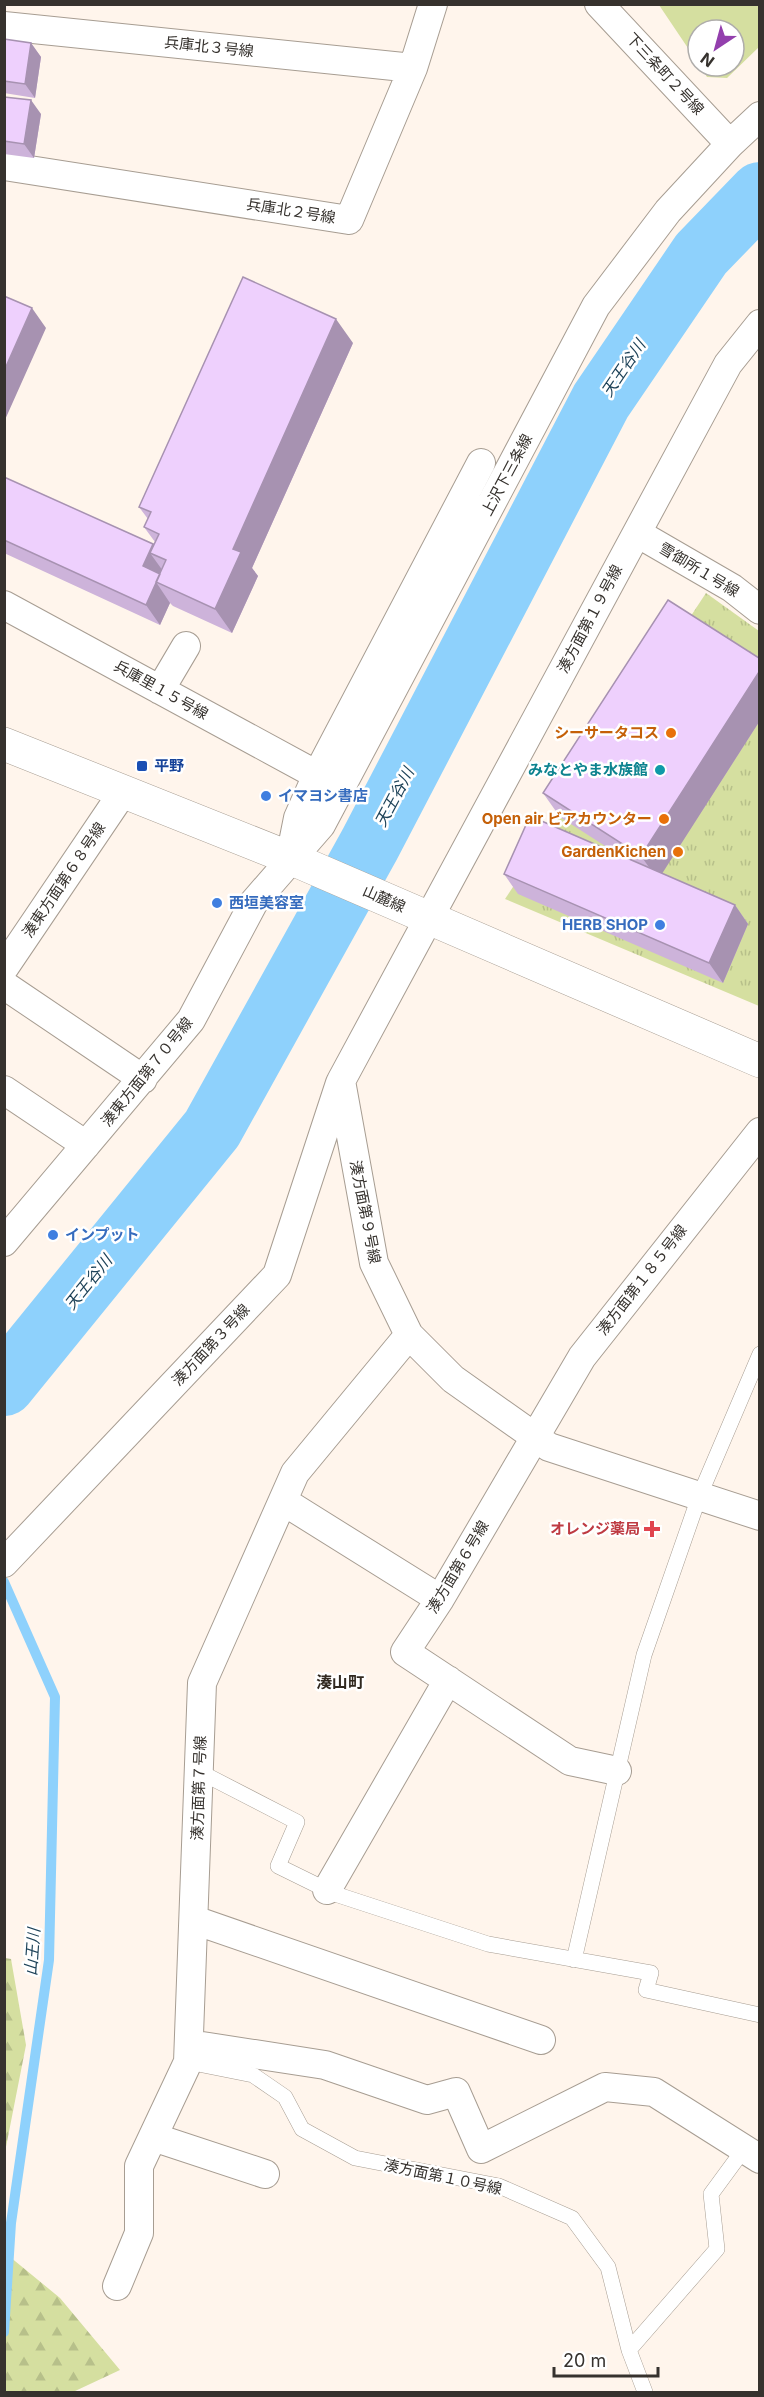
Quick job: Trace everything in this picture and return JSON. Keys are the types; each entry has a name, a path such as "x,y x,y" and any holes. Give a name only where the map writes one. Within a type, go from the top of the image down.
{"main road":[{"name":"山麓線","path":"4,744 290,858 759,1061"}],"street":[{"name":"兵庫北２号線","path":"4,166 349,220 413,68 434,4"},
{"name":"下三条町２号線","path":"599,4 730,144"},
{"name":"兵庫北３号線","path":"4,26 413,68"},
{"name":"上沢下三条線","path":"290,858 321,825 596,306 668,211 730,144 759,117"},
{"name":"湊方面第１９号線","path":"428,918 728,364 759,324"},
{"path":"290,858 298,818 317,775 481,463"},
{"name":"雪御所１号線","path":"637,533 732,588 759,610"},
{"name":"兵庫里１５号線","path":"4,605 317,775"},
{"path":"160,690 186,646"},
{"name":"湊東方面第６８号線","path":"4,968 123,792"},
{"name":"湊東方面第７０号線","path":"4,1242 191,1020 254,902 290,858"},
{"path":"341,1081 428,918"},
{"path":"4,985 143,1079"},
{"name":"湊方面第９号線","path":"341,1081 374,1263 409,1335 453,1379 549,1447 759,1516"},
{"name":"湊方面第３号線","path":"4,1563 277,1275 341,1081"},
{"path":"4,1090 86,1145"},
{"name":"湊方面第１８５号線","path":"536,1437 582,1357 759,1132"},
{"name":"湊方面第７号線","path":"117,2286 139,2233 139,2166 188,2053 202,1683 295,1473 409,1335"},
{"name":"湊方面第６号線","path":"448,1680 405,1652 440,1599 536,1437"},
{"path":"283,1501 440,1599"},
{"path":"327,1890 448,1680 570,1761 617,1771"},
{"path":"194,1920 541,2040"},
{"path":"188,2053 325,2065 427,2100 456,2092 482,2149 605,2087 654,2092 752,2154"},
{"path":"153,2137 265,2174"}],"lane":[{"path":"574,1960 644,1655 699,1497 759,1354"},
{"path":"200,1772 297,1822 278,1866 327,1890 488,1944 651,1972 646,1990 759,2015"},
{"name":"湊方面第１０号線","path":"188,2053 253,2075 285,2097 302,2129 355,2158 499,2186 572,2218 608,2266 629,2350 645,2392"},
{"path":"629,2350 717,2249 711,2194 752,2154"}],"green space":[{"path":"659,5 759,5 759,47 746,60 746,18 686,18 686,45"},
{"path":"706,593 759,631 759,1006 505,899"},
{"path":"5,1958 11,1959 26,2045 5,2152"},
{"path":"4,2252 60,2298 120,2370 73,2392 5,2392"}],"building":[{"path":"4,39 31,43 25,84 4,81"},
{"path":"4,97 31,100 24,144 4,141"},
{"path":"243,277 336,319 233,549 241,552 215,609 156,582 166,560 150,553 159,534 144,527 151,512 139,507"},
{"path":"4,296 32,308 4,371"},
{"path":"4,477 153,544 143,566 160,574 146,605 4,540"},
{"name":"みなとやま水族館","path":"668,600 759,658 759,672 641,856 543,793"},
{"path":"530,816 735,905 709,963 504,874"}],"waterway":[{"name":"天王谷川","path":"4,1385 212,1129 370,844 601,401 701,254 760,193"},
{"name":"山王川","path":"4,1582 55,1697 49,1960 11,2223 4,2332"}],"place":[{"name":"シーサータコス","path":"671,733"},
{"name":"平野","path":"142,766"},
{"name":"みなとやま水族館","path":"660,770"},
{"name":"イマヨシ書店","path":"266,796"},
{"name":"Open air ビアカウンター","path":"664,819"},
{"name":"GardenKichen","path":"678,852"},
{"name":"西垣美容室","path":"217,903"},
{"name":"HERB SHOP","path":"660,925"},
{"name":"インプット","path":"53,1235"},
{"name":"オレンジ薬局","path":"652,1529"}],"district":[{"name":"湊山町","path":"340,1682"}]}
